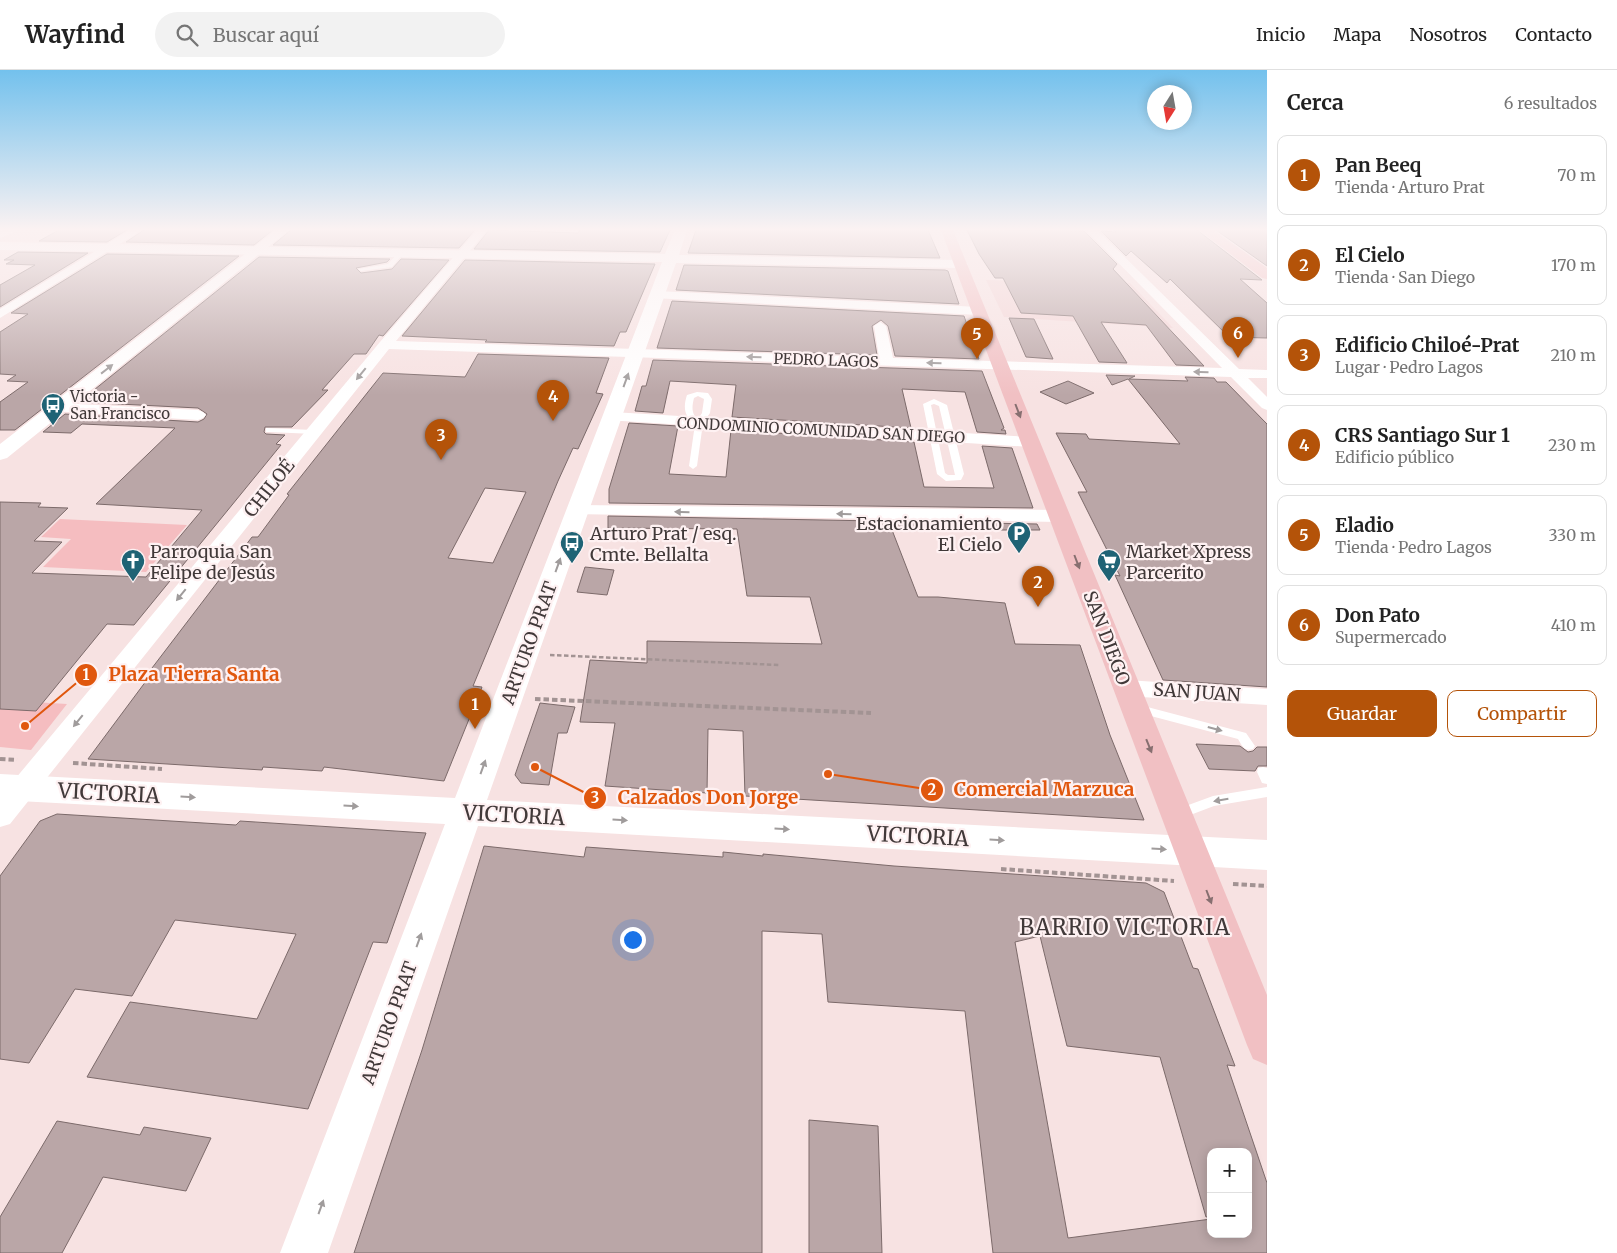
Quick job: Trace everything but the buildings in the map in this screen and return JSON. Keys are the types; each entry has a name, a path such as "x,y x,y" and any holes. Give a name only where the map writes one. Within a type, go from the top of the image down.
{"main road":[{"name":"SAN DIEGO","path":"969,285 1267,1045"}],"street":[{"path":"0,314 46,285"},
{"path":"0,454 213,285"},
{"name":"CHILOÉ","path":"0,816 11,788 314,432 435,285"},
{"name":"ARTURO PRAT","path":"304,1253 661,285"},
{"path":"1147,285 1267,405"},
{"path":"657,295 979,311"},
{"path":"880,326 887,362"},
{"name":"PEDRO LAGOS","path":"385,345 1267,374"},
{"path":"57,408 198,415"},
{"name":"CONDOMINIO COMUNIDAD SAN DIEGO","path":"612,417 1030,442"},
{"path":"578,510 1059,516"},
{"name":"SAN JUAN","path":"1130,698 1267,697"},
{"name":"VICTORIA","path":"11,788 1267,855"}],"lane":[{"path":"934,401 943,405 951,438 960,474 955,479 946,478 941,474 927,404 934,401"},
{"path":"693,466 699,422"},
{"path":"269,430 314,432"},
{"path":"1130,698 1246,741"},
{"path":"1176,815 1213,801 1267,792"}],"path":[{"path":"526,654 779,665"},
{"path":"508,698 871,712"}],"shaded area":[{"path":"989,285 1132,285 1173,328 1004,317"},
{"path":"60,519 187,525 146,572 43,567 71,539 41,537"},
{"path":"0,700 67,704 31,750 0,747"}],"place":[{"name":"Don Pato","path":"1238,358"},
{"name":"Eladio","path":"977,359"},
{"name":"CRS Santiago Sur 1","path":"553,421"},
{"name":"Victoria - San Francisco","path":"53,426"},
{"name":"Edificio Chiloé-Prat","path":"441,460"},
{"name":"Estacionamiento El Cielo","path":"1019,554"},
{"name":"Arturo Prat / esq. Cmte. Bellalta","path":"572,564"},
{"name":"Parroquia San Felipe de Jesús","path":"133,582"},
{"name":"Market Xpress Parcerito","path":"1109,582"},
{"name":"El Cielo","path":"1038,607"},
{"name":"Plaza Tierra Santa","path":"25,726"},
{"name":"Pan Beeq","path":"475,729"},
{"name":"Calzados Don Jorge","path":"535,767"},
{"name":"Comercial Marzuca","path":"828,774"}],"district":[{"name":"BARRIO VICTORIA","path":"1125,927"}]}
